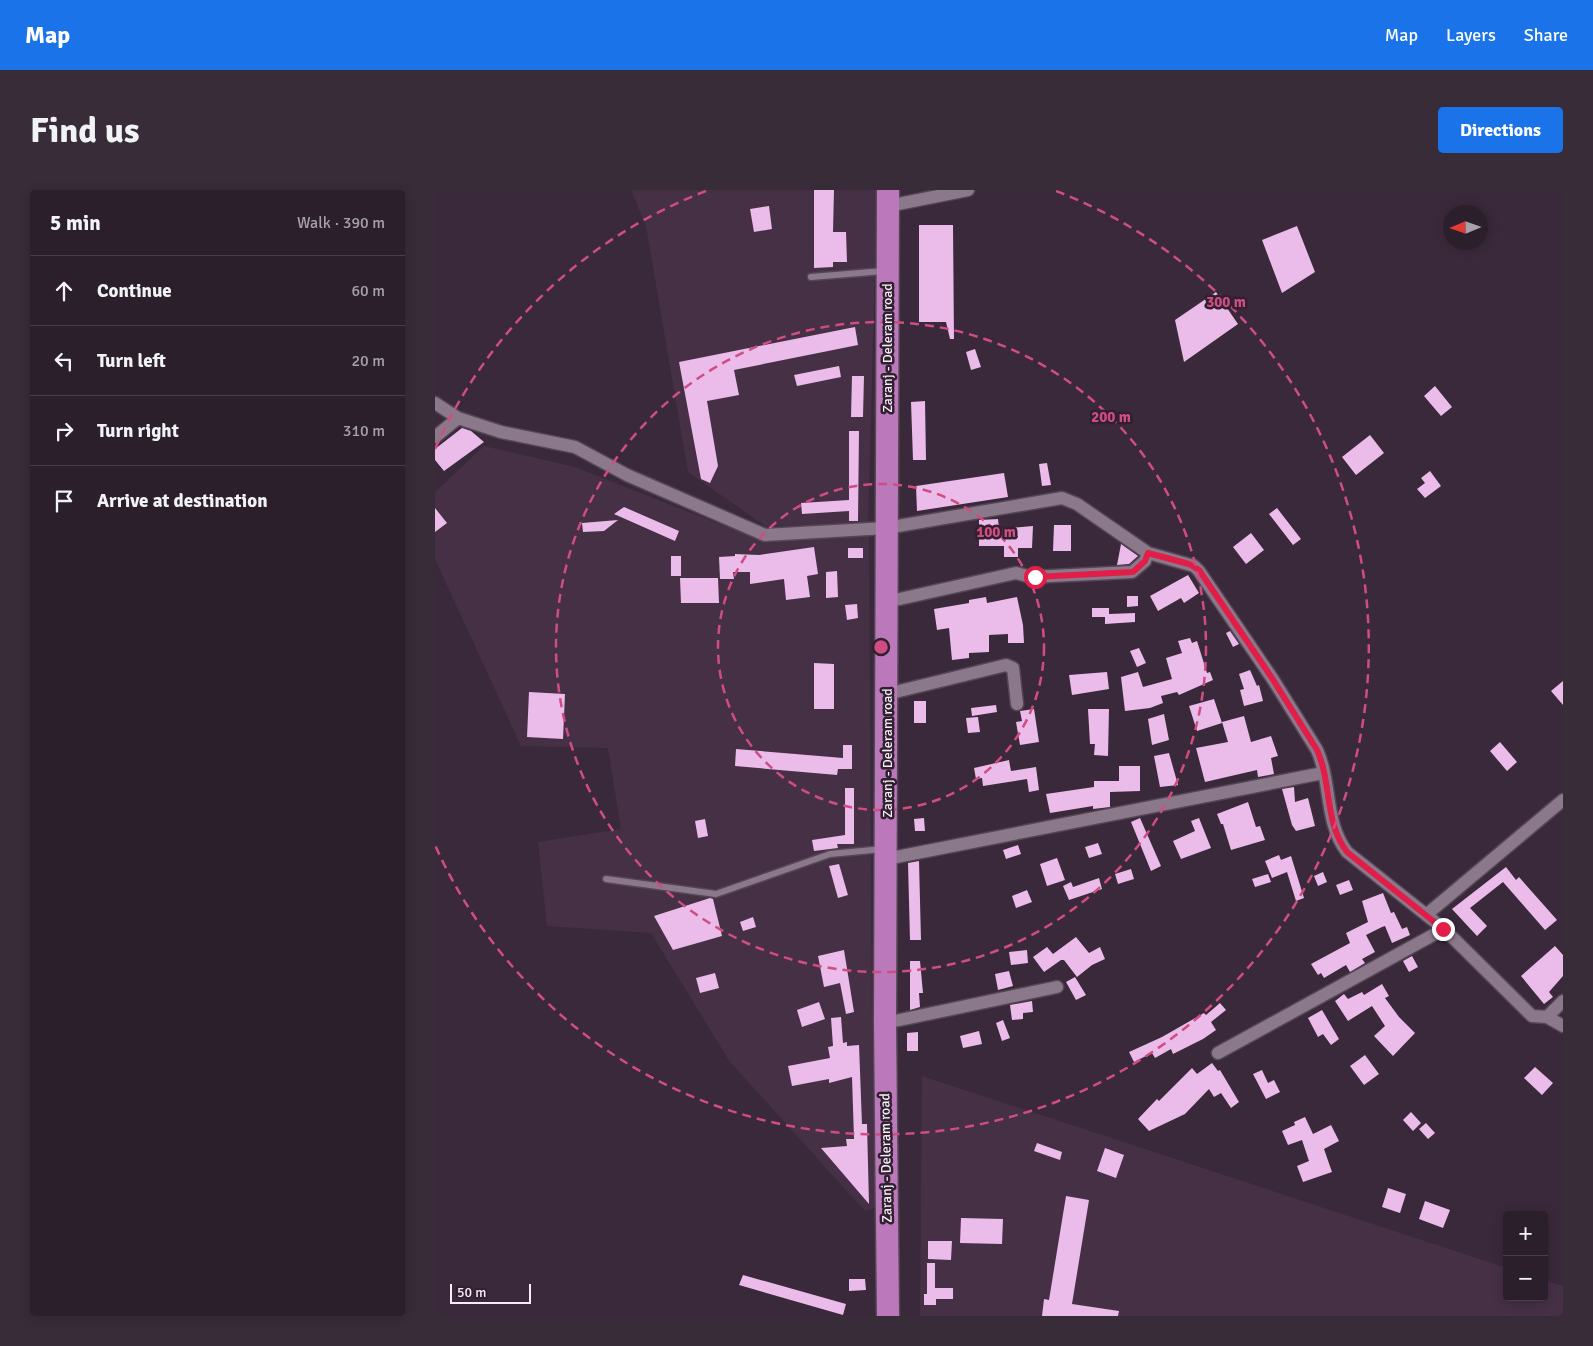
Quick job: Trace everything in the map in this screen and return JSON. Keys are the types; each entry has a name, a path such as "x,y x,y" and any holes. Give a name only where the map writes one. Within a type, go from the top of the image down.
{"highway":[{"name":"Zaranj - Deleram road","path":"888,198 885,1023 888,1316"}],"street":[{"path":"888,198 968,190"},
{"path":"435,403 458,418 501,432 575,448 627,474 765,535 886,528 1062,498 1077,504 1148,553 1189,564 1199,570 1272,678 1317,750 1333,824 1339,841 1347,852 1443,929 1532,1016 1547,1017 1563,1026"},
{"path":"435,437 458,418"},
{"path":"887,602 1016,573 1031,577 1133,572 1145,561 1148,553"},
{"path":"887,694 1006,665 1013,668 1017,704"},
{"path":"887,854 1323,773"},
{"path":"1426,915 1563,800"},
{"path":"1218,1054 1443,929"},
{"path":"885,1023 1057,987"},
{"path":"1547,1017 1563,1001"}],"lane":[{"path":"811,277 888,271"},
{"path":"606,879 716,894 830,854 887,854"}],"shaded area":[{"path":"631,190 877,190 868,525 765,526 688,472 646,226"},
{"path":"484,446 575,467 760,540 869,535 872,1034 878,1206 865,1211 730,1062 651,933 547,926 538,842 621,829 608,748 521,746 435,559 435,492"},
{"path":"922,1076 1503,1267 1503,1301 1548,1301 1548,1281 1563,1286 1563,1316 920,1316"}],"building":[{"path":"814,190 834,190 833,232 846,232 847,262 833,262 833,267 814,268"},
{"path":"769,206 772,229 754,232 750,209"},
{"path":"919,225 953,225 954,339 950,339 946,322 919,322"},
{"path":"1297,226 1315,272 1282,293 1262,240"},
{"path":"1216,292 1238,324 1184,362 1175,320"},
{"path":"855,327 858,345 734,370 739,395 707,401 718,466 710,483 701,479 679,362"},
{"path":"975,349 981,367 971,370 966,352"},
{"path":"839,366 841,377 797,386 794,375"},
{"path":"852,376 864,376 863,417 851,417"},
{"path":"1435,386 1452,407 1441,416 1424,396"},
{"path":"925,401 926,460 913,460 911,402"},
{"path":"462,428 471,431 484,442 444,471 435,460 435,449"},
{"path":"849,431 859,431 858,521 849,521 849,511 802,514 801,503 849,500"},
{"path":"1370,435 1384,453 1356,475 1342,457"},
{"path":"1047,463 1051,485 1042,486 1039,464"},
{"path":"1430,471 1441,486 1425,498 1417,489 1425,483 1421,478"},
{"path":"1004,473 1008,497 917,511 916,486"},
{"path":"624,507 679,531 675,541 614,514"},
{"path":"435,508 447,523 435,532"},
{"path":"1277,508 1301,539 1293,545 1269,514"},
{"path":"998,519 999,529 1033,526 1032,548 1018,548 1018,557 1004,557 1004,546 979,546 979,520"},
{"path":"618,520 604,531 583,532 582,523"},
{"path":"1054,525 1071,525 1071,551 1053,551"},
{"path":"1251,533 1264,550 1246,564 1233,547"},
{"path":"1121,544 1138,556 1129,564 1117,565"},
{"path":"814,547 818,574 807,576 810,597 786,600 784,579 750,584 750,572 733,572 734,579 720,579 719,557 735,556 735,554 759,555"},
{"path":"848,548 863,548 863,558 848,558"},
{"path":"671,556 681,556 681,576 671,576"},
{"path":"837,571 838,597 826,598 826,572"},
{"path":"1188,575 1199,593 1184,603 1181,598 1158,611 1150,596"},
{"path":"680,578 718,578 719,603 681,603"},
{"path":"1127,596 1138,596 1138,606 1127,607"},
{"path":"986,597 987,603 1017,597 1023,625 1024,643 1008,643 1008,634 989,635 989,652 969,653 969,658 952,660 949,628 937,630 934,609 969,603 969,600"},
{"path":"857,604 858,618 847,620 845,605"},
{"path":"1092,608 1109,608 1109,614 1135,613 1135,622 1105,624 1105,617 1092,617"},
{"path":"1230,631 1239,644 1233,647 1226,633"},
{"path":"1190,638 1192,643 1197,641 1207,673 1210,672 1213,680 1179,695 1177,692 1161,696 1163,703 1150,708 1125,711 1121,677 1138,672 1143,687 1172,679 1166,658 1182,653 1178,641"},
{"path":"1139,648 1146,663 1137,667 1130,651"},
{"path":"814,663 834,664 834,709 814,709"},
{"path":"1250,670 1257,686 1259,685 1263,701 1244,706 1240,690 1244,689 1239,674"},
{"path":"1107,672 1109,689 1072,695 1069,675"},
{"path":"1563,681 1563,705 1551,691"},
{"path":"529,692 565,694 563,739 527,737"},
{"path":"1214,699 1222,723 1197,731 1189,706"},
{"path":"914,701 926,701 926,723 914,723"},
{"path":"996,705 997,712 972,716 971,708"},
{"path":"1034,709 1039,742 1020,745 1016,722 1022,721 1020,711"},
{"path":"1088,709 1109,709 1108,756 1094,755 1095,744 1090,744"},
{"path":"1164,714 1169,740 1152,745 1148,719"},
{"path":"1244,716 1251,742 1271,736 1278,756 1271,758 1274,774 1258,777 1257,770 1205,782 1196,748 1228,742 1222,722"},
{"path":"978,717 980,732 968,733 966,718"},
{"path":"1500,742 1517,762 1507,771 1490,751"},
{"path":"843,745 852,745 852,769 838,769 837,775 735,766 736,749 843,758"},
{"path":"1169,753 1178,785 1160,787 1154,756"},
{"path":"1009,760 1011,771 1036,767 1039,790 1029,792 1027,779 983,786 982,778 976,779 974,768"},
{"path":"1119,766 1140,766 1140,791 1110,792 1110,807 1093,809 1093,806 1050,813 1046,794 1094,787 1094,781 1119,781"},
{"path":"1294,787 1295,802 1308,798 1315,826 1296,831 1292,825 1282,789"},
{"path":"845,788 854,788 854,844 837,844 838,848 814,851 812,840 845,835"},
{"path":"1248,802 1256,827 1260,826 1265,840 1231,850 1223,824 1221,824 1217,814"},
{"path":"924,818 925,831 915,831 914,819"},
{"path":"1140,818 1161,866 1151,871 1131,822"},
{"path":"1199,818 1211,848 1181,859 1173,841 1195,831 1191,821"},
{"path":"705,819 708,836 698,838 695,821"},
{"path":"1098,843 1102,854 1089,858 1085,847"},
{"path":"1018,845 1021,854 1006,859 1003,850"},
{"path":"1279,855 1281,860 1291,856 1304,898 1296,901 1287,872 1272,878 1265,861"},
{"path":"1057,858 1065,880 1047,886 1040,864"},
{"path":"919,861 921,940 910,940 908,863"},
{"path":"839,864 848,895 838,898 829,866"},
{"path":"1506,867 1516,880 1519,877 1557,920 1545,930 1503,882 1470,908 1487,926 1477,936 1452,909"},
{"path":"1131,869 1134,879 1118,884 1115,874"},
{"path":"1323,872 1327,882 1318,886 1314,876"},
{"path":"1268,874 1271,882 1255,887 1252,879"},
{"path":"1099,878 1102,889 1069,900 1063,886 1071,882 1073,887"},
{"path":"1349,880 1353,890 1340,895 1336,885"},
{"path":"1027,890 1032,902 1016,908 1012,896"},
{"path":"1383,893 1391,913 1394,912 1402,929 1407,927 1410,935 1392,943 1385,926 1382,927 1366,935 1375,952 1362,959 1365,963 1350,972 1346,965 1324,978 1321,973 1318,975 1311,964 1350,943 1346,933 1368,922 1362,901"},
{"path":"710,898 713,899 722,936 673,950 654,916"},
{"path":"753,917 756,927 743,931 740,922"},
{"path":"1076,937 1089,953 1100,947 1105,959 1092,965 1077,977 1064,960 1061,960 1044,972 1033,957 1047,947 1053,954"},
{"path":"1555,946 1563,955 1563,976 1549,992 1553,997 1544,1004 1521,976"},
{"path":"844,950 854,1012 846,1014 840,983 824,987 818,956"},
{"path":"1027,950 1028,963 1011,965 1009,952"},
{"path":"1412,956 1418,967 1409,972 1403,961"},
{"path":"910,961 920,961 923,993 919,993 920,1007 910,1010"},
{"path":"1009,971 1013,986 998,990 995,974"},
{"path":"715,973 719,988 700,993 696,978"},
{"path":"1075,977 1086,995 1076,1000 1066,982"},
{"path":"1382,984 1389,996 1385,998 1399,1017 1415,1033 1393,1056 1374,1036 1385,1026 1372,1006 1348,1021 1335,1001 1344,994 1348,999 1362,992 1364,995"},
{"path":"1032,1001 1033,1012 1023,1013 1023,1019 1012,1020 1010,1005"},
{"path":"819,1002 825,1019 802,1027 797,1010"},
{"path":"1220,1003 1226,1010 1211,1022 1216,1030 1203,1039 1173,1054 1171,1049 1155,1058 1152,1053 1134,1062 1129,1052 1162,1037 1204,1013 1206,1015"},
{"path":"1322,1010 1339,1039 1331,1045 1323,1034 1318,1037 1308,1018"},
{"path":"841,1017 843,1043 847,1042 847,1046 859,1045 862,1124 867,1124 869,1204 821,1148 847,1146 846,1139 854,1139 852,1077 829,1083 829,1079 792,1086 788,1066 830,1058 828,1047 833,1046 831,1018"},
{"path":"1003,1020 1010,1038 1002,1041 996,1023"},
{"path":"979,1031 982,1044 963,1048 960,1036"},
{"path":"918,1032 918,1051 907,1051 907,1033"},
{"path":"1365,1055 1379,1074 1364,1085 1350,1066"},
{"path":"1212,1063 1218,1071 1220,1070 1239,1102 1231,1108 1221,1093 1214,1097 1209,1089 1185,1114 1149,1131 1138,1119 1192,1068 1197,1074"},
{"path":"1535,1067 1553,1083 1542,1095 1524,1078"},
{"path":"1262,1070 1268,1083 1274,1080 1280,1092 1266,1099 1253,1074"},
{"path":"1411,1112 1421,1123 1413,1131 1403,1120"},
{"path":"1305,1117 1313,1134 1331,1125 1339,1141 1324,1149 1332,1172 1303,1182 1297,1166 1309,1161 1302,1140 1288,1145 1282,1131 1295,1125 1294,1122"},
{"path":"1426,1123 1435,1133 1428,1139 1419,1129"},
{"path":"1037,1143 1062,1152 1060,1160 1034,1151"},
{"path":"1105,1148 1124,1155 1116,1178 1097,1171"},
{"path":"1388,1188 1406,1194 1400,1213 1382,1207"},
{"path":"1066,1196 1089,1200 1072,1304 1119,1311 1118,1316 1042,1316 1044,1299 1049,1300"},
{"path":"1425,1201 1450,1210 1443,1228 1419,1219"},
{"path":"961,1218 1003,1219 1002,1244 960,1243"},
{"path":"928,1241 952,1241 951,1260 928,1259"},
{"path":"927,1263 935,1263 935,1288 953,1288 953,1299 936,1299 936,1305 924,1305 924,1294 927,1294"},
{"path":"743,1275 846,1304 843,1315 739,1285"},
{"path":"849,1279 865,1279 866,1290 849,1291"}],"route":[{"path":"1035,577 1133,572 1145,561 1148,553 1171,558 1194,566 1199,570 1272,678 1317,750 1322,762 1333,824 1339,841 1347,852 1443,929"}]}
